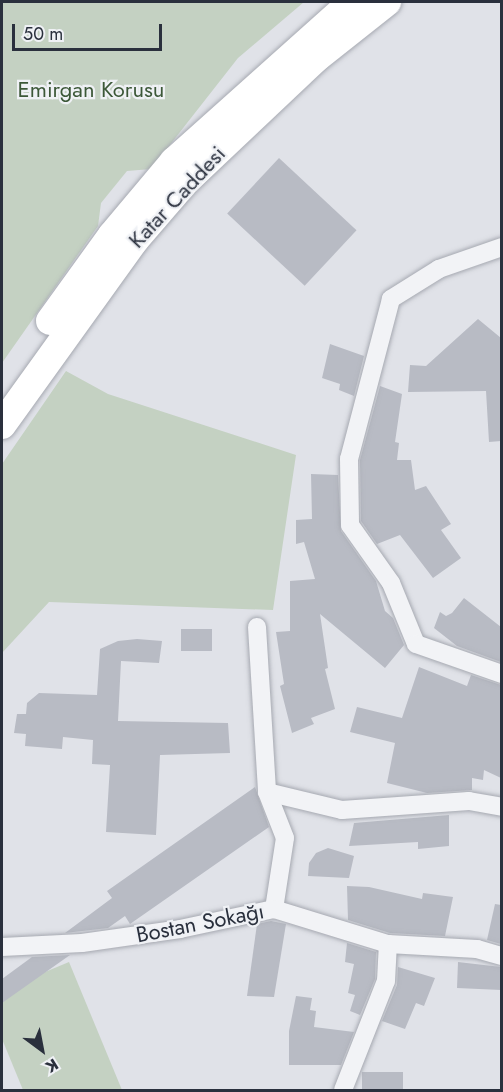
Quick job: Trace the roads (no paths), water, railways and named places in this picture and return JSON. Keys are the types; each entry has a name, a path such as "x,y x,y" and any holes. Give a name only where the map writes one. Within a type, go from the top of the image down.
{"main road":[{"name":"Katar Caddesi","path":"2,390 112,235 174,161 352,2"},
{"name":"Katar Caddesi","path":"2,425 128,249 184,183 315,59 387,2"}],"street":[{"path":"501,247 439,269 391,298 349,459 350,525 391,583 416,644 501,674"},
{"path":"257,627 267,792 285,838 274,909"},
{"path":"267,792 342,810 469,801 501,807"},
{"name":"Bostan Sokağı","path":"2,947 82,943 180,929 274,909 388,944 477,949 501,956"},
{"path":"343,1090 386,981 388,944"}],"park label":[{"name":"Emirgan Korusu","path":"91,90"}]}
